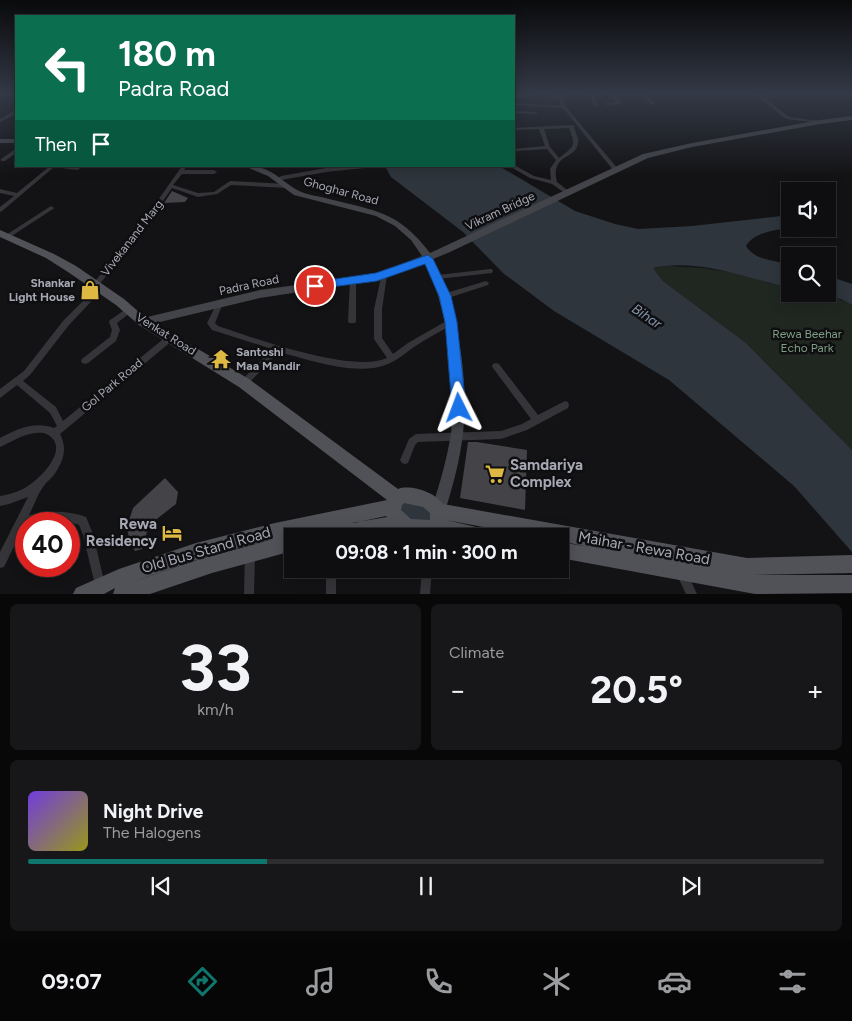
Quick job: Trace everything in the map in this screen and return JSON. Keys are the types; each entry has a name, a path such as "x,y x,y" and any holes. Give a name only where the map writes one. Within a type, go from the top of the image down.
{"main road":[{"name":"Venkat Road","path":"4,234 50,256 97,286 143,322 244,383 396,502 392,511 397,521 402,524"},
{"path":"378,528 402,524 408,527 433,526 431,502 418,497 402,495 396,502"},
{"name":"Old Bus Stand Road","path":"82,594 116,578 218,544 396,502"},
{"name":"Maihar - Rewa Road","path":"433,526 748,566 852,564"},
{"name":"Old Bus Stand Road","path":"122,594 250,554 284,546"},
{"name":"Maihar - Rewa Road","path":"569,552 681,573 771,586 852,584"}],"street":[{"path":"574,121 616,170"},
{"path":"810,121 820,122"},
{"name":"Vikram Bridge","path":"448,250 646,156 673,149 830,121"},
{"path":"515,129 577,125"},
{"path":"554,183 552,172 558,160 576,145 571,126"},
{"path":"541,127 548,148 558,160"},
{"path":"0,141 15,141"},
{"path":"515,150 548,148"},
{"path":"4,160 15,152"},
{"path":"0,210 53,167"},
{"path":"65,167 79,167"},
{"name":"Vivekanand Marg","path":"0,394 18,381 33,366 138,234 184,167"},
{"name":"Ghoghar Road","path":"251,167 265,171 306,196 371,211 391,218 408,232 428,259 438,277 451,322 459,397 457,435 433,526"},
{"path":"277,167 283,182"},
{"path":"170,186 198,195 215,194 230,184 283,182 326,170 355,167"},
{"path":"513,167 532,177 554,183 566,194"},
{"path":"180,172 214,172"},
{"path":"0,191 17,195"},
{"path":"4,234 51,208"},
{"name":"Padra Road","path":"143,322 260,294 384,275 448,250"},
{"path":"438,277 490,271"},
{"path":"384,275 378,309 378,339 392,358"},
{"path":"352,321 353,280"},
{"path":"445,296 486,283"},
{"path":"220,303 212,318 212,326 278,348 327,360 365,365 376,365 392,358 451,322"},
{"path":"85,361 113,338 116,330 113,322 129,310"},
{"name":"Gol Park Road","path":"58,430 170,338"},
{"path":"244,383 278,348"},
{"path":"496,366 537,420"},
{"path":"0,501 23,494 40,482 53,468 60,454 60,442 53,410 18,381"},
{"path":"405,460 412,442 416,438 457,435 489,437 501,435 537,420 565,405"},
{"path":"0,444 13,435 30,430 58,430"},
{"path":"25,512 40,482"},
{"path":"80,520 88,534 100,585"},
{"path":"0,563 15,532"},
{"path":"249,594 250,554"},
{"path":"681,573 692,594"},
{"path":"331,578 331,594"},
{"path":"425,594 426,578"}],"green space":[{"name":"Rewa Beehar Echo Park","path":"668,266 703,268 747,275 781,286 781,302 836,302 836,299 852,305 852,450 746,343 663,281 653,268"}],"water":[{"name":"Bihar","path":"386,167 501,167 575,211 615,224 638,229 692,226 781,216 781,230 759,235 746,246 759,257 781,262 781,286 705,267 670,266 653,268 663,281 746,343 852,450 852,552 794,486 669,380 554,311 503,273 463,232 391,177"},
{"path":"836,279 852,284 852,305 836,298"},
{"path":"418,497 440,519 408,527 395,500"}],"building":[{"path":"172,191 188,198 185,202 164,203"},
{"name":"Samdariya Complex","path":"468,442 527,450 525,510 460,498"},
{"path":"165,478 178,492 176,504 149,525 142,549 135,551 129,540 127,527 133,508"}],"place":[{"name":"Shankar Light House","path":"90,290"},
{"name":"Santoshi Maa Mandir","path":"221,359"},
{"name":"Samdariya Complex","path":"495,474"},
{"name":"Rewa Residency","path":"172,533"}],"route":[{"path":"315,286 377,277 428,259 445,296 451,322 459,408"}]}
